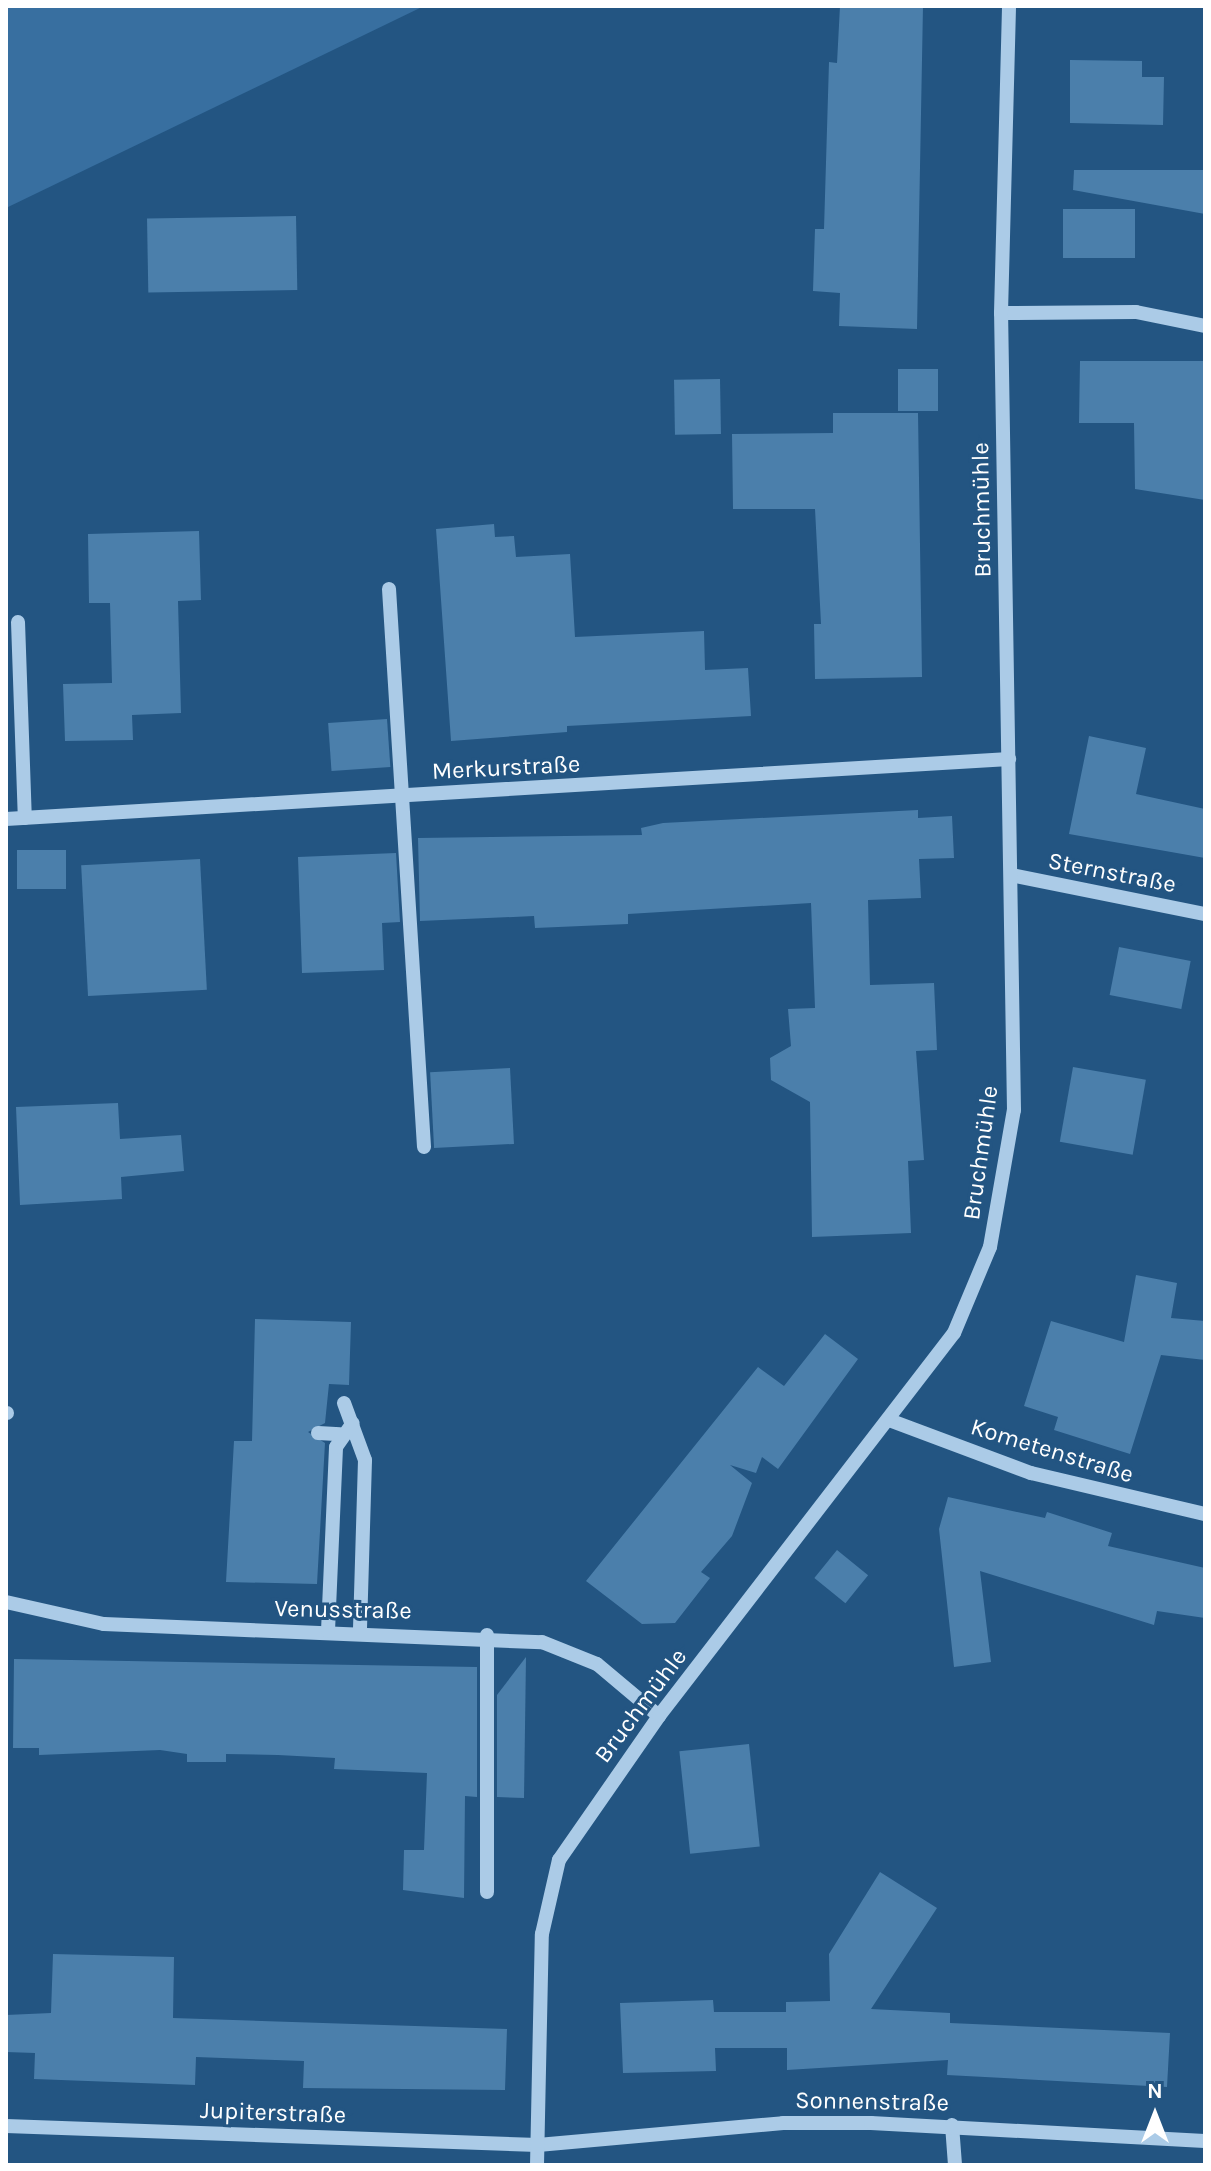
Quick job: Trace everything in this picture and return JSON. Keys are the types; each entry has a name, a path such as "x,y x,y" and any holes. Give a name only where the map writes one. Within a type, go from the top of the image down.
{"street":[{"name":"Bruchmühle","path":"537,2165 542,1934 555,1872 574,1833 659,1716 954,1333 990,1247 1014,1110 1001,313 1009,6"},
{"path":"1001,313 1136,312 1205,326"},
{"path":"389,589 424,1147"},
{"path":"18,622 25,818"},
{"name":"Merkurstraße","path":"6,819 1009,759"},
{"name":"Sternstraße","path":"1011,875 1205,914"},
{"path":"344,1403 365,1460 360,1631"},
{"name":"Kometenstraße","path":"889,1420 1031,1473 1205,1514"},
{"path":"318,1433 340,1434 353,1423"},
{"path":"328,1631 340,1434"},
{"name":"Venusstraße","path":"6,1602 69,1621 487,1635 542,1642 597,1664 659,1716"},
{"path":"487,1635 487,1892"},
{"name":"Sonnenstraße","path":"538,2145 783,2123 952,2125 1205,2141"},
{"path":"952,2125 955,2165"},
{"name":"Jupiterstraße","path":"6,2126 538,2145"}],"shaded area":[{"path":"6,6 424,6 6,208"}],"building":[{"path":"840,6 923,6 917,329 839,326 840,293 813,291 815,229 824,229 829,62 837,63"},
{"path":"1070,60 1142,61 1142,77 1164,77 1163,125 1070,123"},
{"path":"1074,170 1205,170 1205,214 1073,190"},
{"path":"1063,209 1135,209 1135,258 1063,258"},
{"path":"296,216 297,290 148,293 147,219"},
{"path":"1080,361 1205,361 1205,500 1135,489 1134,423 1079,423"},
{"path":"898,369 938,369 938,411 898,411"},
{"path":"720,379 721,434 675,435 674,380"},
{"path":"833,413 918,413 922,677 815,679 814,624 821,624 815,509 733,509 732,434 833,433"},
{"path":"494,524 495,537 514,536 516,557 570,554 575,637 704,631 705,670 748,668 751,716 567,726 567,732 451,741 436,529"},
{"path":"199,531 201,600 178,601 181,713 132,715 133,740 65,741 63,684 112,683 110,603 89,603 88,534"},
{"path":"387,719 390,767 331,771 328,723"},
{"path":"1089,736 1146,748 1136,794 1205,809 1205,858 1069,834"},
{"path":"918,810 918,818 952,816 954,858 919,859 921,898 868,900 870,985 934,983 937,1050 916,1051 924,1160 908,1161 911,1233 812,1237 810,1102 771,1080 770,1058 791,1046 788,1009 815,1008 811,903 628,914 628,924 535,928 534,916 420,921 418,838 642,835 641,828 663,823"},
{"path":"17,850 66,850 66,889 17,889"},
{"path":"396,853 400,922 382,923 384,970 302,973 298,857"},
{"path":"200,859 207,990 88,996 81,865"},
{"path":"1119,947 1191,961 1181,1009 1110,995"},
{"path":"1073,1067 1146,1080 1133,1155 1060,1142"},
{"path":"510,1068 514,1144 434,1148 430,1072"},
{"path":"118,1103 120,1139 181,1135 184,1171 121,1177 122,1199 20,1205 16,1107"},
{"path":"1136,1275 1177,1283 1171,1318 1205,1321 1205,1360 1161,1355 1130,1454 1054,1430 1058,1417 1024,1406 1051,1321 1124,1342"},
{"path":"255,1319 351,1322 349,1385 329,1384 325,1423 308,1432 325,1443 317,1584 226,1582 234,1441 252,1441"},
{"path":"825,1334 858,1359 778,1469 762,1457 756,1473 730,1465 752,1483 732,1536 701,1572 710,1578 675,1623 642,1624 586,1581 758,1367 784,1386"},
{"path":"948,1497 1045,1518 1047,1512 1112,1533 1108,1546 1205,1568 1205,1618 1157,1611 1154,1625 980,1571 991,1662 954,1667 939,1529"},
{"path":"837,1550 868,1575 845,1603 814,1578"},
{"path":"526,1657 524,1798 497,1797 497,1695"},
{"path":"14,1659 477,1667 477,1797 465,1796 464,1898 403,1890 404,1850 424,1850 427,1773 334,1769 335,1758 226,1754 226,1762 187,1762 187,1754 160,1750 39,1755 39,1748 13,1748"},
{"path":"749,1744 760,1846 690,1854 679,1751"},
{"path":"880,1872 937,1908 871,2009 950,2013 950,2023 1170,2033 1167,2087 947,2075 948,2060 787,2070 787,2048 715,2048 716,2071 623,2073 620,2003 713,2000 714,2012 786,2012 786,2002 830,2001 829,1954"},
{"path":"53,1954 174,1957 173,2018 507,2029 505,2090 303,2088 304,2061 196,2057 195,2085 34,2079 35,2053 6,2052 6,2015 51,2013"}]}
